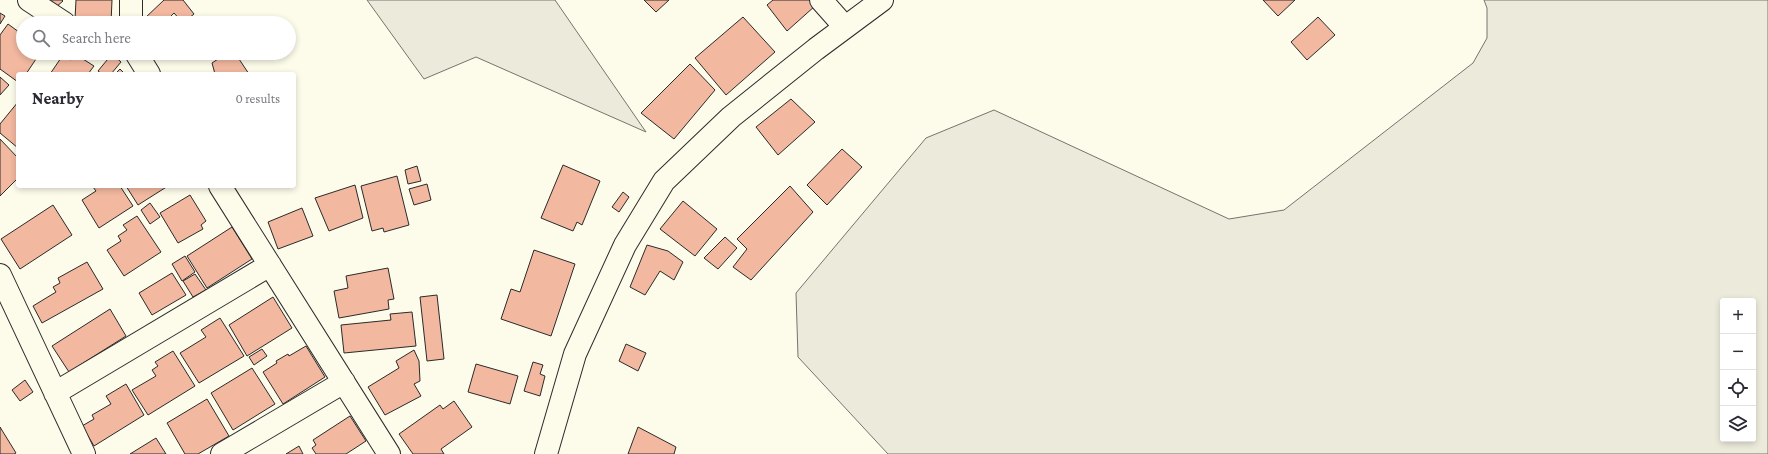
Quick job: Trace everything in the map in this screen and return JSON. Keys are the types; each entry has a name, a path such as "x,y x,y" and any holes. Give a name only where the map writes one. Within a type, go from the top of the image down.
{"street":[{"path":"29,0 53,16"},
{"path":"131,0 131,16"},
{"path":"821,0 846,27"},
{"path":"546,454 575,354 625,245 664,181 731,117 882,0"},
{"path":"140,60 148,72"},
{"path":"221,188 389,454"},
{"path":"55,393 270,265"},
{"path":"0,275 7,311 55,393 84,454"},
{"path":"222,454 344,382"}],"shaded area":[{"path":"367,0 555,0 646,132 476,57 424,79"},
{"path":"1484,0 1768,0 1768,454 888,454 798,357 796,293 926,138 994,110 1229,219 1284,210 1473,63 1487,38 1487,8"}],"building":[{"path":"49,0 62,0 63,1 56,7"},
{"path":"76,0 112,0 111,16 75,16"},
{"path":"164,0 183,0 194,14 192,16 177,16 174,13 171,16 147,16"},
{"path":"644,0 669,0 656,12"},
{"path":"773,0 809,0 815,6 787,31 767,5"},
{"path":"1263,0 1295,0 1278,16"},
{"path":"0,13 5,16 0,24"},
{"path":"743,17 775,52 726,95 695,58"},
{"path":"1318,17 1335,35 1307,60 1291,42"},
{"path":"8,24 16,30 16,60 35,60 27,72 16,72 16,81 0,69 0,35"},
{"path":"60,60 84,60 94,66 90,72 51,72"},
{"path":"107,60 119,60 121,62 113,72 98,71"},
{"path":"216,60 240,60 248,72 214,72 212,63"},
{"path":"690,64 715,90 674,139 641,113"},
{"path":"0,77 9,85 0,95"},
{"path":"791,99 815,122 778,155 756,127"},
{"path":"16,104 16,146 0,133 0,124"},
{"path":"0,139 16,156 16,180 0,196"},
{"path":"842,149 862,167 827,205 807,185"},
{"path":"563,165 600,181 582,225 577,222 573,231 541,218"},
{"path":"417,166 421,181 408,184 405,170"},
{"path":"397,176 409,225 384,232 383,228 372,231 361,186"},
{"path":"427,184 431,200 414,205 409,189"},
{"path":"355,185 363,218 329,231 315,198"},
{"path":"790,186 813,212 751,280 733,267 747,249 737,239"},
{"path":"94,188 121,188 133,206 99,228 82,200 96,191"},
{"path":"127,188 165,188 138,205"},
{"path":"623,192 629,197 619,212 612,207"},
{"path":"190,195 206,221 201,225 203,229 178,243 160,213"},
{"path":"683,201 717,229 695,256 660,229"},
{"path":"150,203 160,217 150,224 141,210"},
{"path":"53,205 72,235 20,269 1,239"},
{"path":"302,208 313,236 278,249 268,222"},
{"path":"137,216 161,252 124,276 107,250 121,241 118,236 127,230 123,225"},
{"path":"232,227 252,259 207,288 187,256"},
{"path":"725,237 737,248 718,269 704,258"},
{"path":"647,245 668,251 683,262 674,280 660,271 645,295 630,287"},
{"path":"534,250 575,264 551,336 501,319 511,289 520,292"},
{"path":"185,256 195,272 182,281 172,264"},
{"path":"87,262 103,289 42,323 33,306 56,292 53,287 60,283 58,278"},
{"path":"388,268 394,299 388,300 389,309 339,318 334,291 348,288 346,276"},
{"path":"172,273 186,295 152,315 139,293"},
{"path":"195,274 206,290 193,297 183,281"},
{"path":"437,295 444,359 427,361 420,297"},
{"path":"273,297 292,328 247,356 229,325"},
{"path":"110,309 126,336 69,372 52,346"},
{"path":"412,312 416,346 344,353 341,325 391,320 390,314"},
{"path":"220,318 244,356 199,383 180,353 206,337 201,330"},
{"path":"626,344 646,353 638,371 619,361"},
{"path":"306,346 325,377 283,404 263,372 277,363 276,361 288,354 289,356"},
{"path":"262,349 267,356 254,365 249,357"},
{"path":"414,350 419,361 420,381 414,384 421,396 385,415 368,387 399,368 396,361"},
{"path":"173,351 195,386 148,415 132,390 156,376 152,370 158,366 155,362"},
{"path":"533,362 543,365 540,374 545,376 540,396 524,391"},
{"path":"476,364 518,376 510,404 468,392"},
{"path":"252,368 275,404 233,430 211,393"},
{"path":"25,380 33,392 20,401 12,390"},
{"path":"126,384 144,415 94,446 82,426 94,419 92,415 111,404 106,396"},
{"path":"207,399 229,436 198,454 185,454 167,423"},
{"path":"454,401 472,427 441,449 444,454 413,454 399,434 440,405 443,409"},
{"path":"350,416 366,441 346,454 316,454 312,448 316,445 313,440"},
{"path":"0,427 16,453 0,454"},
{"path":"638,427 676,447 674,454 628,454"},
{"path":"156,438 166,454 130,454"},
{"path":"299,446 303,454 286,454"}]}
